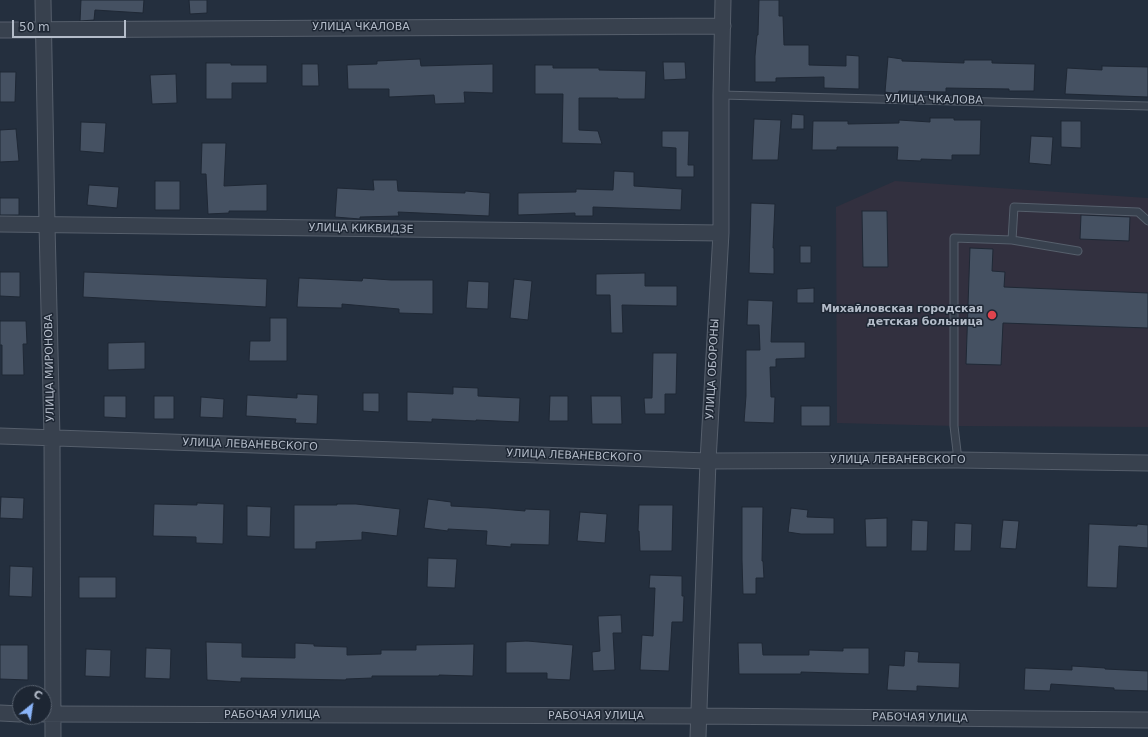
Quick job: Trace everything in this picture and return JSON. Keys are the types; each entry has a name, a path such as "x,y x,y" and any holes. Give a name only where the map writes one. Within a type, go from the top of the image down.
{"street":[{"name":"УЛИЦА МИРОНОВА","path":"43,0 52,438 48,685"},
{"name":"УЛИЦА ОБОРОНЫ","path":"698,737 708,461 721,233 723,0"},
{"name":"УЛИЦА ЧКАЛОВА","path":"0,30 723,26"},
{"name":"УЛИЦА КИКВИДЗЕ","path":"0,224 721,233"},
{"name":"УЛИЦА ЛЕВАНЕВСКОГО","path":"0,436 708,461 958,460 1148,463"},
{"path":"0,713 12,714"},
{"name":"РАБОЧАЯ УЛИЦА","path":"52,714 699,716 1148,720"},
{"name":"УЛИЦА МИРОНОВА","path":"50,725 53,737"}],"lane":[{"name":"УЛИЦА ЧКАЛОВА","path":"721,95 1148,106"},
{"path":"1012,240 1014,207 1138,212 1148,221"},
{"path":"958,460 954,426 954,238 1012,240 1078,251"}],"shaded area":[{"name":"Михайловская городская детская больница","path":"895,181 1148,198 1148,427 954,426 837,423 836,207"}],"building":[{"path":"81,0 144,0 143,13 95,10 94,20 80,21"},
{"path":"189,0 207,0 207,13 190,14"},
{"path":"759,0 779,0 779,16 783,16 784,45 809,45 809,65 846,66 846,55 859,56 859,89 824,88 824,77 776,78 776,82 755,82 755,56 758,35"},
{"path":"888,57 902,59 902,61 964,63 964,60 992,60 992,63 1035,64 1034,91 946,88 946,92 899,91 898,94 885,92"},
{"path":"420,59 421,66 493,64 493,93 464,92 465,103 435,104 434,95 389,97 389,89 348,89 347,65 377,64 377,61"},
{"path":"663,62 685,62 686,79 664,80"},
{"path":"206,63 267,65 267,83 232,83 232,99 206,99"},
{"path":"302,64 318,64 319,86 302,86"},
{"path":"535,65 553,65 553,68 599,68 599,70 646,71 645,99 579,98 579,130 598,131 602,144 562,143 563,94 535,94"},
{"path":"1102,66 1148,67 1148,97 1065,94 1067,68 1102,70"},
{"path":"0,72 16,72 15,102 0,102"},
{"path":"176,74 177,103 152,104 150,75"},
{"path":"792,114 804,115 804,129 791,129"},
{"path":"930,118 981,120 980,155 952,155 952,160 921,159 921,161 897,160 898,147 837,147 837,150 812,150 813,121 848,121 848,124 899,123 899,120 930,122"},
{"path":"754,119 781,120 778,160 752,160"},
{"path":"1061,121 1081,121 1081,148 1061,147"},
{"path":"81,122 106,123 104,153 80,151"},
{"path":"16,129 19,161 0,162 0,130"},
{"path":"662,131 689,131 688,165 694,165 694,177 676,177 676,148 662,147"},
{"path":"1031,136 1053,137 1051,165 1029,163"},
{"path":"202,143 226,143 224,186 267,184 267,211 229,211 229,213 208,214 206,174 201,174"},
{"path":"614,171 634,172 634,186 682,189 681,210 593,207 593,216 575,216 575,213 518,215 518,193 576,192 576,189 613,190"},
{"path":"373,180 397,180 398,191 465,193 465,191 490,193 489,216 398,212 399,216 360,217 360,219 335,217 337,188 374,190"},
{"path":"155,181 180,181 180,210 155,210"},
{"path":"89,185 119,187 117,208 87,205"},
{"path":"0,198 19,198 19,215 0,215"},
{"path":"751,203 775,204 773,248 774,274 749,273"},
{"path":"862,211 887,211 888,267 863,267"},
{"path":"1081,215 1130,217 1129,241 1080,239"},
{"path":"800,246 811,246 811,263 800,263"},
{"path":"970,248 993,249 992,271 1005,272 1004,287 1148,293 1148,328 1003,323 1001,365 966,364"},
{"path":"0,272 20,272 20,297 0,296"},
{"path":"84,272 267,279 266,307 83,297"},
{"path":"645,273 645,286 677,286 677,306 622,305 623,333 611,333 610,295 596,295 596,274"},
{"path":"299,278 362,281 363,278 433,280 433,314 399,313 399,309 342,304 342,308 297,307"},
{"path":"514,279 532,281 528,320 510,318"},
{"path":"468,281 489,282 488,309 466,308"},
{"path":"814,288 814,303 797,303 797,289"},
{"path":"748,300 773,301 771,342 805,342 805,358 776,359 776,367 770,367 771,397 775,397 774,423 744,422 746,396 746,350 760,350 759,325 747,325"},
{"path":"270,318 287,318 287,361 249,361 250,341 270,341"},
{"path":"0,321 26,321 27,344 23,344 24,375 2,375"},
{"path":"145,342 145,369 108,370 108,343"},
{"path":"653,353 677,353 676,394 665,394 665,414 645,414 644,398 652,398"},
{"path":"453,387 478,388 478,396 520,398 519,422 432,419 432,422 407,421 407,392 453,394"},
{"path":"363,393 379,393 379,412 363,411"},
{"path":"297,394 318,395 317,424 295,423 296,419 246,416 247,395 297,398"},
{"path":"104,396 126,396 126,418 104,417"},
{"path":"154,396 174,396 174,419 154,419"},
{"path":"550,396 568,396 568,421 549,421"},
{"path":"591,396 621,396 622,424 592,424"},
{"path":"201,397 224,399 223,418 200,417"},
{"path":"801,406 830,406 830,426 801,426"},
{"path":"1,497 24,498 23,519 0,518"},
{"path":"428,499 451,502 451,506 525,511 525,509 550,510 549,545 511,544 511,547 486,545 487,531 448,529 448,531 424,528"},
{"path":"197,503 224,504 223,544 196,543 196,537 153,536 154,504 197,505"},
{"path":"356,504 400,509 397,536 362,532 362,540 316,542 316,549 294,549 294,505"},
{"path":"639,505 673,505 672,551 640,551 638,531"},
{"path":"247,506 271,507 270,537 247,536"},
{"path":"742,507 763,507 762,561 764,578 756,578 756,594 743,594"},
{"path":"791,508 808,510 807,517 834,518 834,534 801,534 788,532"},
{"path":"580,512 607,514 605,543 577,541"},
{"path":"887,518 887,547 866,547 865,519"},
{"path":"912,520 928,521 927,551 911,551"},
{"path":"1003,520 1019,521 1016,549 1000,548"},
{"path":"955,523 972,524 971,551 954,551"},
{"path":"1089,524 1148,525 1148,548 1119,546 1117,588 1087,587"},
{"path":"428,558 457,559 455,588 427,587"},
{"path":"10,566 33,567 32,597 9,596"},
{"path":"650,575 682,576 682,596 684,596 683,622 672,622 669,671 640,670 642,635 653,636 655,588 649,588"},
{"path":"79,577 116,577 116,598 79,598"},
{"path":"621,615 622,633 613,633 615,670 593,671 592,652 600,651 598,616"},
{"path":"527,641 573,645 570,680 547,679 547,673 506,673 506,642"},
{"path":"206,642 242,643 242,657 295,658 295,643 314,644 314,646 347,647 347,655 381,654 381,650 416,650 416,645 474,644 473,676 372,676 372,678 346,680 241,678 241,682 207,680"},
{"path":"738,643 762,643 763,655 809,655 809,650 843,651 843,648 869,648 869,674 801,672 801,674 739,674"},
{"path":"0,645 28,645 28,680 0,679"},
{"path":"146,648 171,649 170,679 145,678"},
{"path":"86,649 111,650 110,677 85,676"},
{"path":"905,651 919,652 918,662 960,663 959,688 917,686 917,691 887,690 889,665 904,666"},
{"path":"1072,666 1148,671 1148,691 1114,690 1114,688 1051,684 1050,691 1024,690 1025,668 1072,670"}],"place":[{"name":"Михайловская городская детская больница","path":"992,315"}]}
